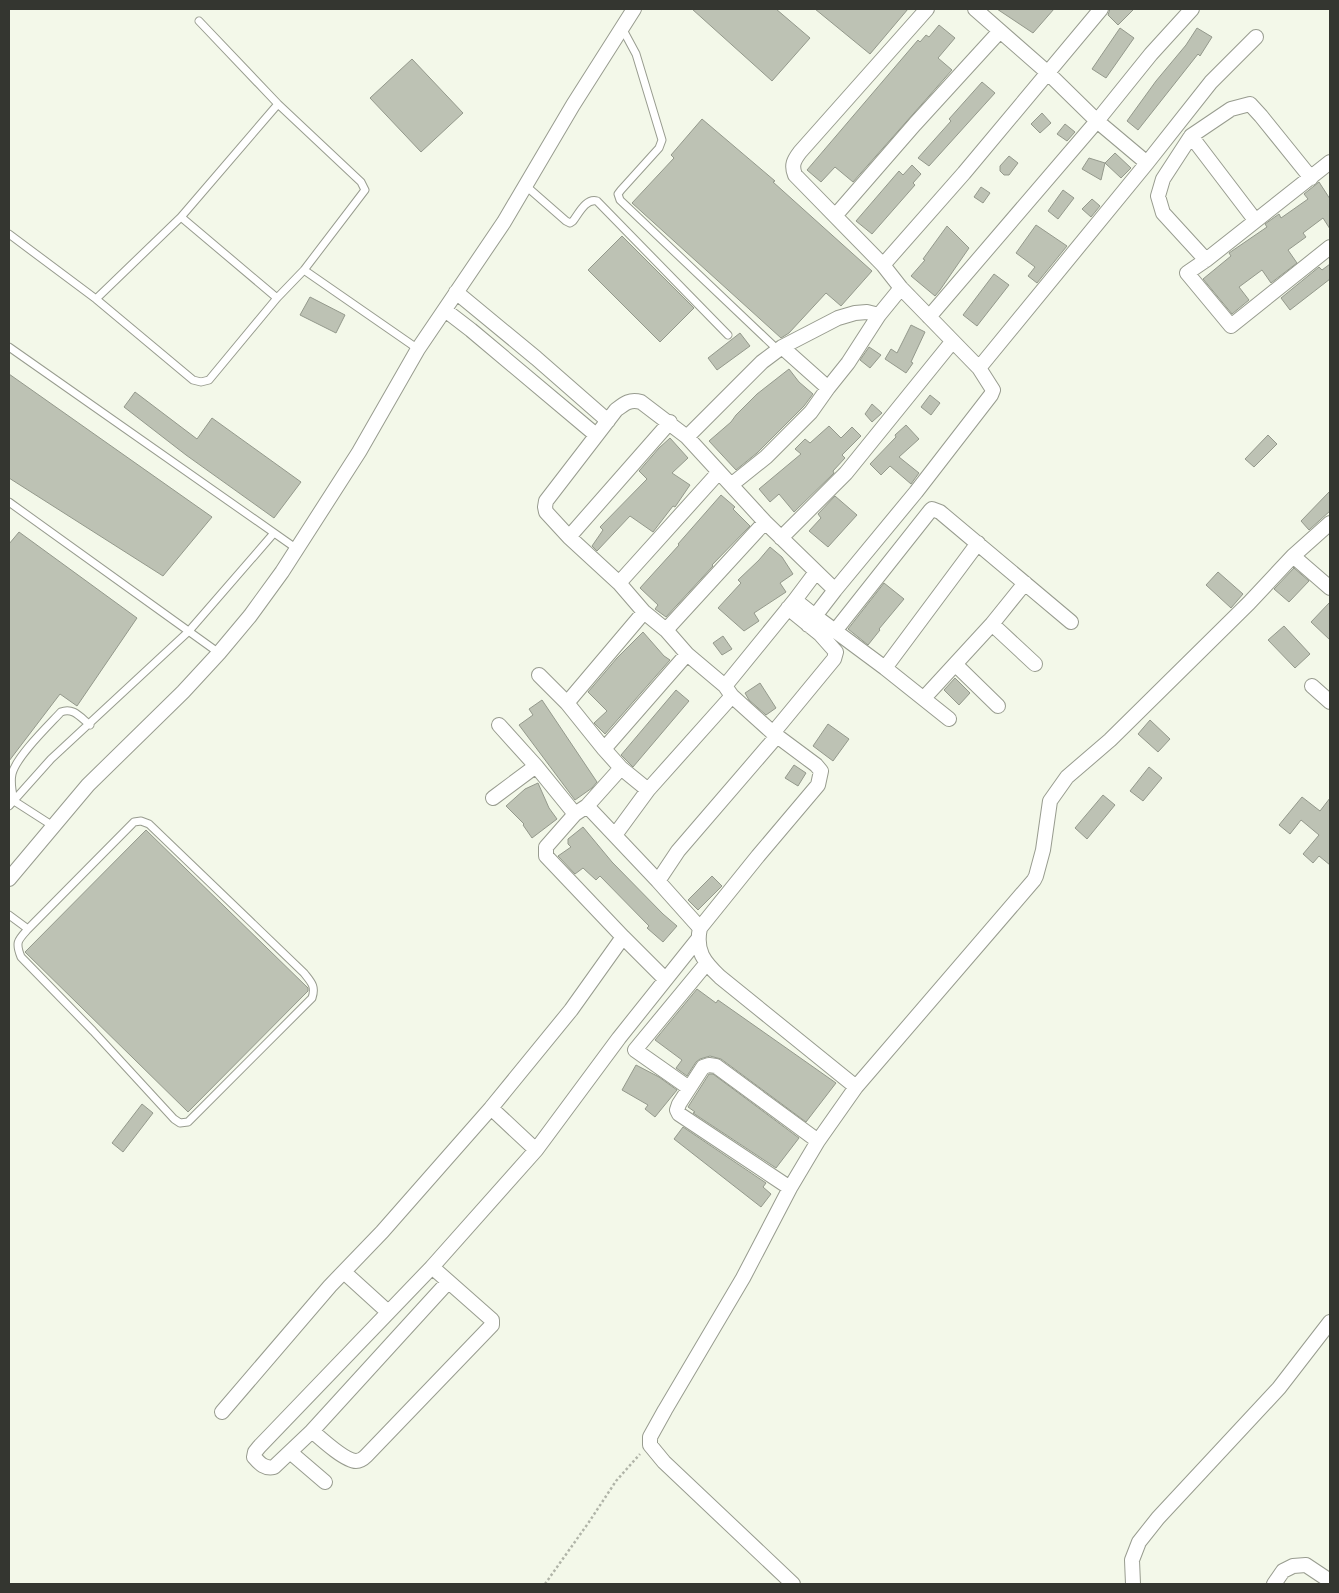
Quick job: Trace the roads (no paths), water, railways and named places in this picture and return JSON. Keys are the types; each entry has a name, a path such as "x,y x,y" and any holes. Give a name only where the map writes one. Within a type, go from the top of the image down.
{"street":[{"path":"9,879 88,785 183,692 250,616 298,549 359,452 418,349 526,186 573,105 634,9"},
{"path":"812,620 916,492 993,390 979,368 952,342 901,288 883,265 795,175 793,168 794,161 927,9"},
{"path":"975,9 1048,73 1097,121 1147,163"},
{"path":"883,265 964,173 1101,9"},
{"path":"929,317 1097,121 1151,54 1192,9"},
{"path":"835,216 915,124 1000,31"},
{"path":"979,368 1211,82 1256,37"},
{"path":"1206,260 1163,213 1158,196 1162,180 1191,136 1231,109 1250,104 1262,116 1311,178"},
{"path":"1191,136 1255,220"},
{"path":"1330,162 1187,273 1231,326 1330,247"},
{"path":"730,485 766,457 798,427 848,363 879,315 901,288"},
{"path":"456,292 608,420"},
{"path":"445,310 596,435"},
{"path":"687,437 762,362 780,349 838,318 867,312 879,315"},
{"path":"781,538 846,473 952,342"},
{"path":"780,349 828,388"},
{"path":"523,373 536,358"},
{"path":"448,1282 312,1431 278,1464 270,1468 263,1466 256,1460 254,1455 259,1447 432,1267 536,1150 758,856 818,785 821,771 816,765 775,734 687,654 666,630 644,612 619,583 546,512 546,501 616,410 627,402 634,400 641,402 670,422 687,437 765,522 835,590"},
{"path":"569,536 670,422"},
{"path":"619,583 719,472"},
{"path":"835,631 930,511 936,510 1071,622"},
{"path":"666,630 765,522"},
{"path":"793,1584 664,1462 653,1450 650,1444 650,1437 743,1278 790,1188 818,1141 856,1087 1034,880 1043,850 1050,802 1067,777 1110,740 1249,604 1293,556 1330,523"},
{"path":"885,668 978,543"},
{"path":"1293,556 1330,588"},
{"path":"615,835 648,790 728,691 816,572"},
{"path":"924,698 992,624 1024,583"},
{"path":"791,604 812,620 835,631 949,719"},
{"path":"567,703 644,612"},
{"path":"658,881 678,851 775,734 834,659 836,652 820,634 812,620"},
{"path":"992,624 1035,664"},
{"path":"604,749 687,654"},
{"path":"956,665 998,706"},
{"path":"539,674 567,703 621,768 648,790"},
{"path":"1312,686 1330,702"},
{"path":"500,725 575,814"},
{"path":"493,798 536,766"},
{"path":"621,768 587,806 575,814 546,847 546,856 665,979"},
{"path":"587,806 658,881 699,934 701,954 706,964 856,1087"},
{"path":"222,1412 491,1108 571,1010 623,937"},
{"path":"689,1088 634,1050 706,964"},
{"path":"790,1188 679,1114 677,1110 679,1104 702,1067 716,1066 818,1141"},
{"path":"491,1108 536,1150"},
{"path":"312,1431 352,1461 362,1459 490,1328 492,1320 432,1267"},
{"path":"344,1272 388,1312"},
{"path":"1133,1584 1132,1560 1139,1542 1158,1518 1278,1388 1330,1322"},
{"path":"290,1452 325,1482"},
{"path":"1274,1584 1283,1571 1293,1566 1306,1565 1330,1581 1327,1584"}],"lane":[{"path":"9,234 96,299 193,380 201,382 209,380 277,298 304,270 365,190 361,182 278,104 199,21"},
{"path":"622,28 636,54 662,140 659,148 618,194 620,200 780,349"},
{"path":"96,299 181,217 278,104"},
{"path":"526,186 566,222 570,223 588,202 592,200 597,201 728,335"},
{"path":"181,217 277,298"},
{"path":"304,270 418,349"},
{"path":"9,347 298,549"},
{"path":"9,502 219,653"},
{"path":"10,801 51,759 90,725 189,631 274,533"},
{"path":"10,801 12,772 18,761 60,712 72,710 90,725"},
{"path":"10,801 53,826"},
{"path":"141,821 149,824 304,973 311,981 315,990 312,998 188,1122 180,1124 21,957 18,940 28,929 134,822 141,821"},
{"path":"9,915 28,929"}]}
